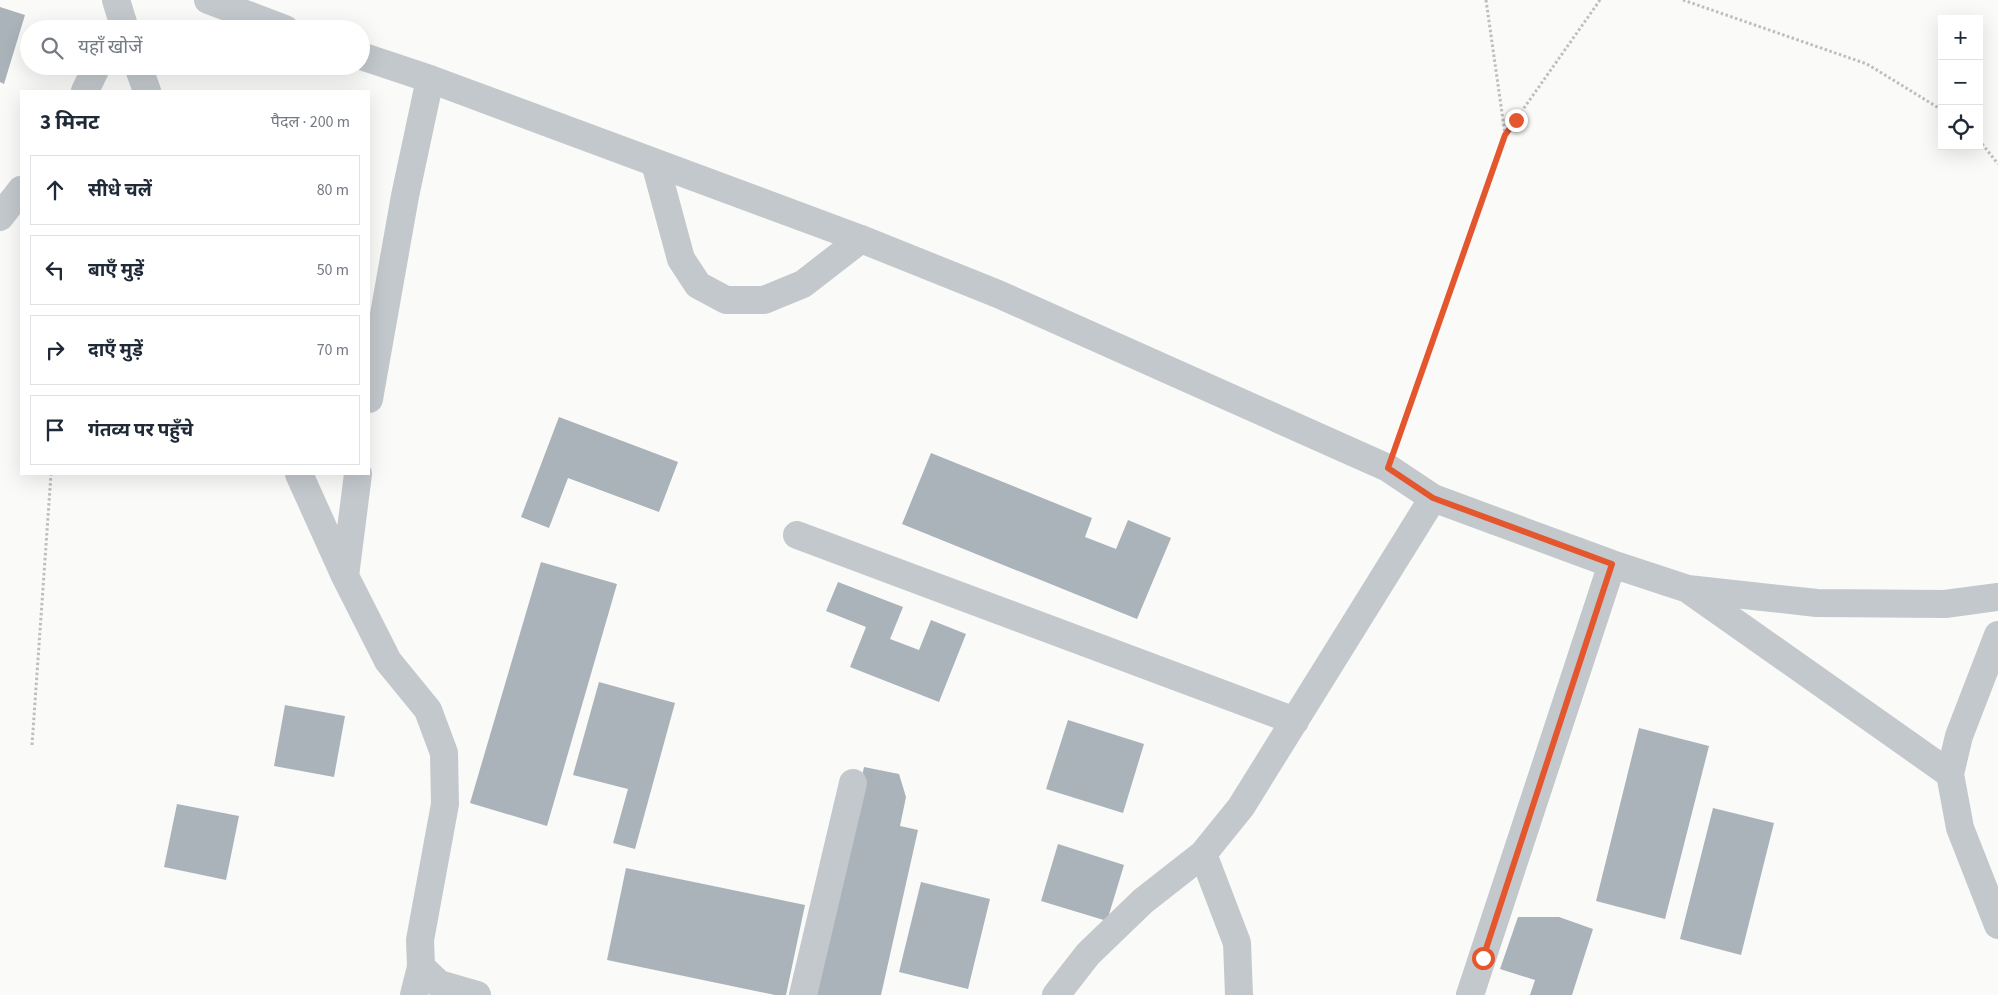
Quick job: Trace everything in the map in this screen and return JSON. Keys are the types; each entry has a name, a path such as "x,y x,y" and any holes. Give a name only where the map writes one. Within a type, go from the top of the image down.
{"street":[{"path":"208,0 261,20"},
{"path":"370,59 430,79 861,239 998,294 1388,468 1433,498 1612,564 1688,589 1817,603 1945,604 1998,597"},
{"path":"85,90 93,75"},
{"path":"141,75 147,90"},
{"path":"370,393 405,196 430,79"},
{"path":"655,162 681,259 698,285 726,300 764,300 803,284 861,239"},
{"path":"0,217 20,191"},
{"path":"299,475 388,661 428,710 444,753 445,804 420,940 421,967 414,995"},
{"path":"346,576 358,475"},
{"path":"1056,995 1088,954 1143,901 1203,854 1241,807 1433,498"},
{"path":"797,535 1295,721"},
{"path":"1470,995 1612,564"},
{"path":"1688,589 1950,774"},
{"path":"1998,635 1960,736 1950,774 1960,828 1998,925"},
{"path":"803,995 853,783"},
{"path":"1203,854 1237,943 1239,995"},
{"path":"421,967 439,984 477,995"}],"path":[{"path":"1486,0 1505,135"},
{"path":"1388,468 1505,135 1600,0"},
{"path":"1683,0 1867,64 1938,108"},
{"path":"1983,145 1998,164"},
{"path":"32,745 51,475"}],"building":[{"path":"0,7 25,15 23,20 20,20 20,31 4,84 0,82"},
{"path":"559,417 678,462 659,512 568,478 549,528 521,517"},
{"path":"931,453 1092,518 1085,537 1116,549 1128,520 1171,538 1137,619 902,524"},
{"path":"541,562 617,584 547,826 470,803"},
{"path":"838,582 903,607 890,639 919,650 931,620 966,634 939,702 850,667 866,627 826,611"},
{"path":"599,682 675,703 635,849 613,843 628,789 573,775"},
{"path":"285,705 345,716 334,777 274,766"},
{"path":"1068,720 1144,744 1123,813 1046,789"},
{"path":"1639,728 1709,746 1665,919 1596,901"},
{"path":"864,767 899,774 906,797 900,826 918,830 881,995 814,995"},
{"path":"177,804 239,816 226,880 164,867"},
{"path":"1713,808 1774,823 1741,955 1680,939"},
{"path":"1058,844 1124,865 1107,921 1041,901"},
{"path":"626,868 805,905 786,995 775,995 607,960"},
{"path":"921,882 990,899 968,989 899,972"},
{"path":"1518,917 1559,917 1593,929 1572,995 1530,995 1535,980 1500,969"}],"route":[{"path":"1483,958 1612,564 1433,498 1388,468 1505,135 1516,120"}]}
